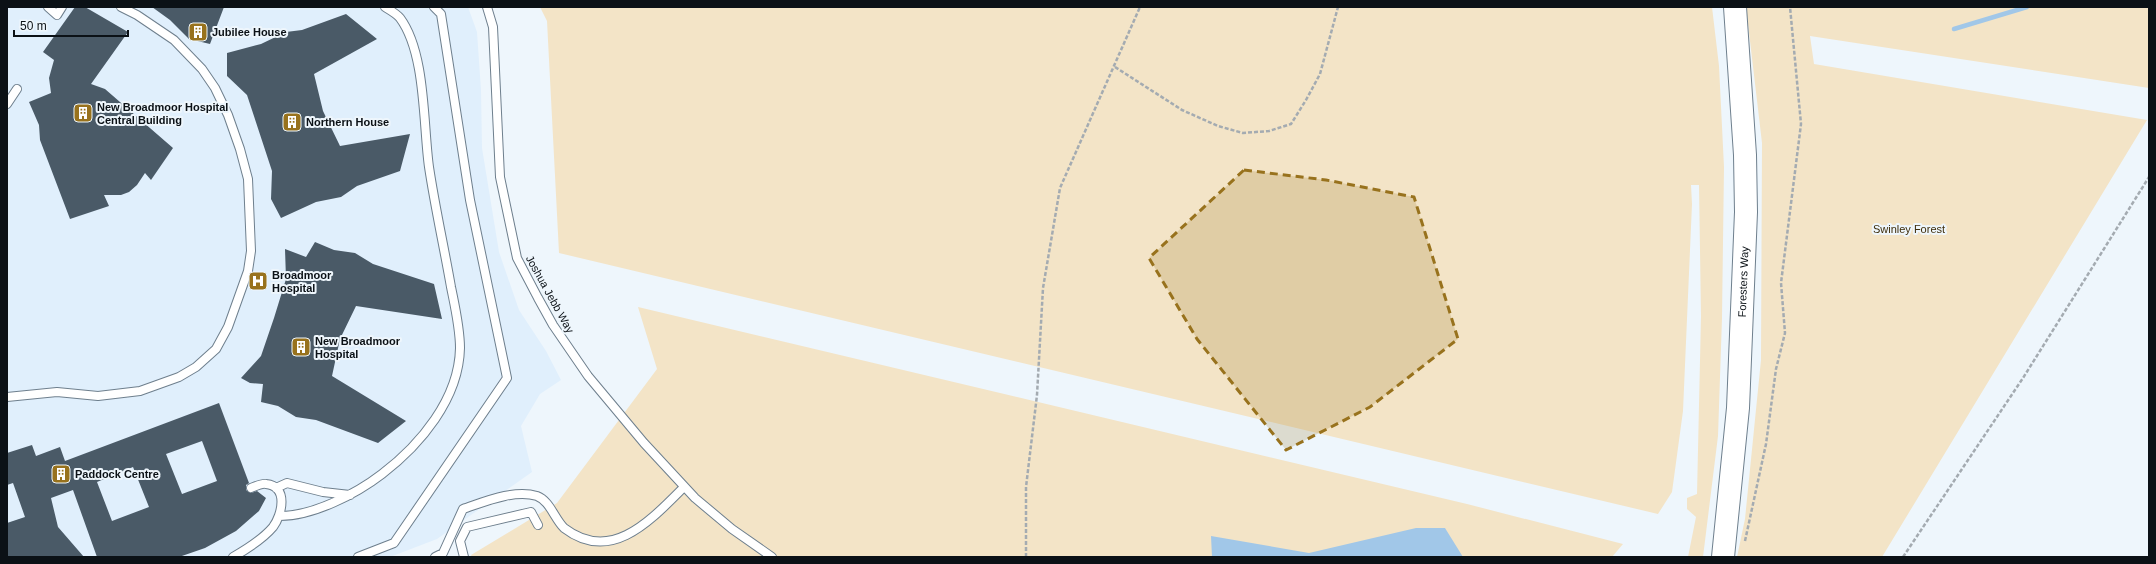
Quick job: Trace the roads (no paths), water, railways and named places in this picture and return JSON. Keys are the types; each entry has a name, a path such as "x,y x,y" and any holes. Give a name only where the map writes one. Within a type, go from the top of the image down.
{"main road":[{"name":"Foresters Way","path":"1723,557 1738,408 1746,212 1744,132 1735,7"}],"lane":[{"path":"48,7 57,15 62,7"},
{"path":"7,397 57,392 98,396 140,391 179,377 196,367 216,349 228,327 248,271 251,251 248,179 231,122 215,88 202,69 174,40 138,15 121,7"},
{"path":"280,516 292,516 364,489 395,464 423,436 445,404 456,374 460,349 457,320 429,168 418,61 409,34 399,17 385,7"},
{"path":"358,557 394,543 507,378 470,200 441,14 434,7"},
{"name":"Joshua Jebb Way","path":"487,7 493,27 500,177 517,258 553,325 588,376 644,443 684,487 732,529 772,557"},
{"path":"7,104 17,89"},
{"path":"276,488 287,482 323,492 350,495"},
{"path":"233,557 262,537 273,527 280,516 282,502 276,488 266,484 251,488"},
{"path":"435,557 444,555 463,509 491,499 523,494 537,496 545,501 562,527 577,540 590,546 602,548 619,544 636,534 684,487"},
{"path":"464,557 460,542 467,527 531,512 538,525"}],"water":[{"path":"1416,528 1445,528 1463,557 1212,557 1211,536 1309,553"}],"waterway":[{"path":"1954,29 2027,7"}],"place":[{"name":"Jubilee House","path":"198,32"},
{"name":"New Broadmoor Hospital Central Building","path":"83,113"},
{"name":"Northern House","path":"292,122"},
{"name":"Broadmoor Hospital","path":"258,281"},
{"name":"New Broadmoor Hospital","path":"301,347"},
{"name":"Paddock Centre","path":"61,474"}],"park label":[{"name":"Swinley Forest","path":"1909,229"}]}
